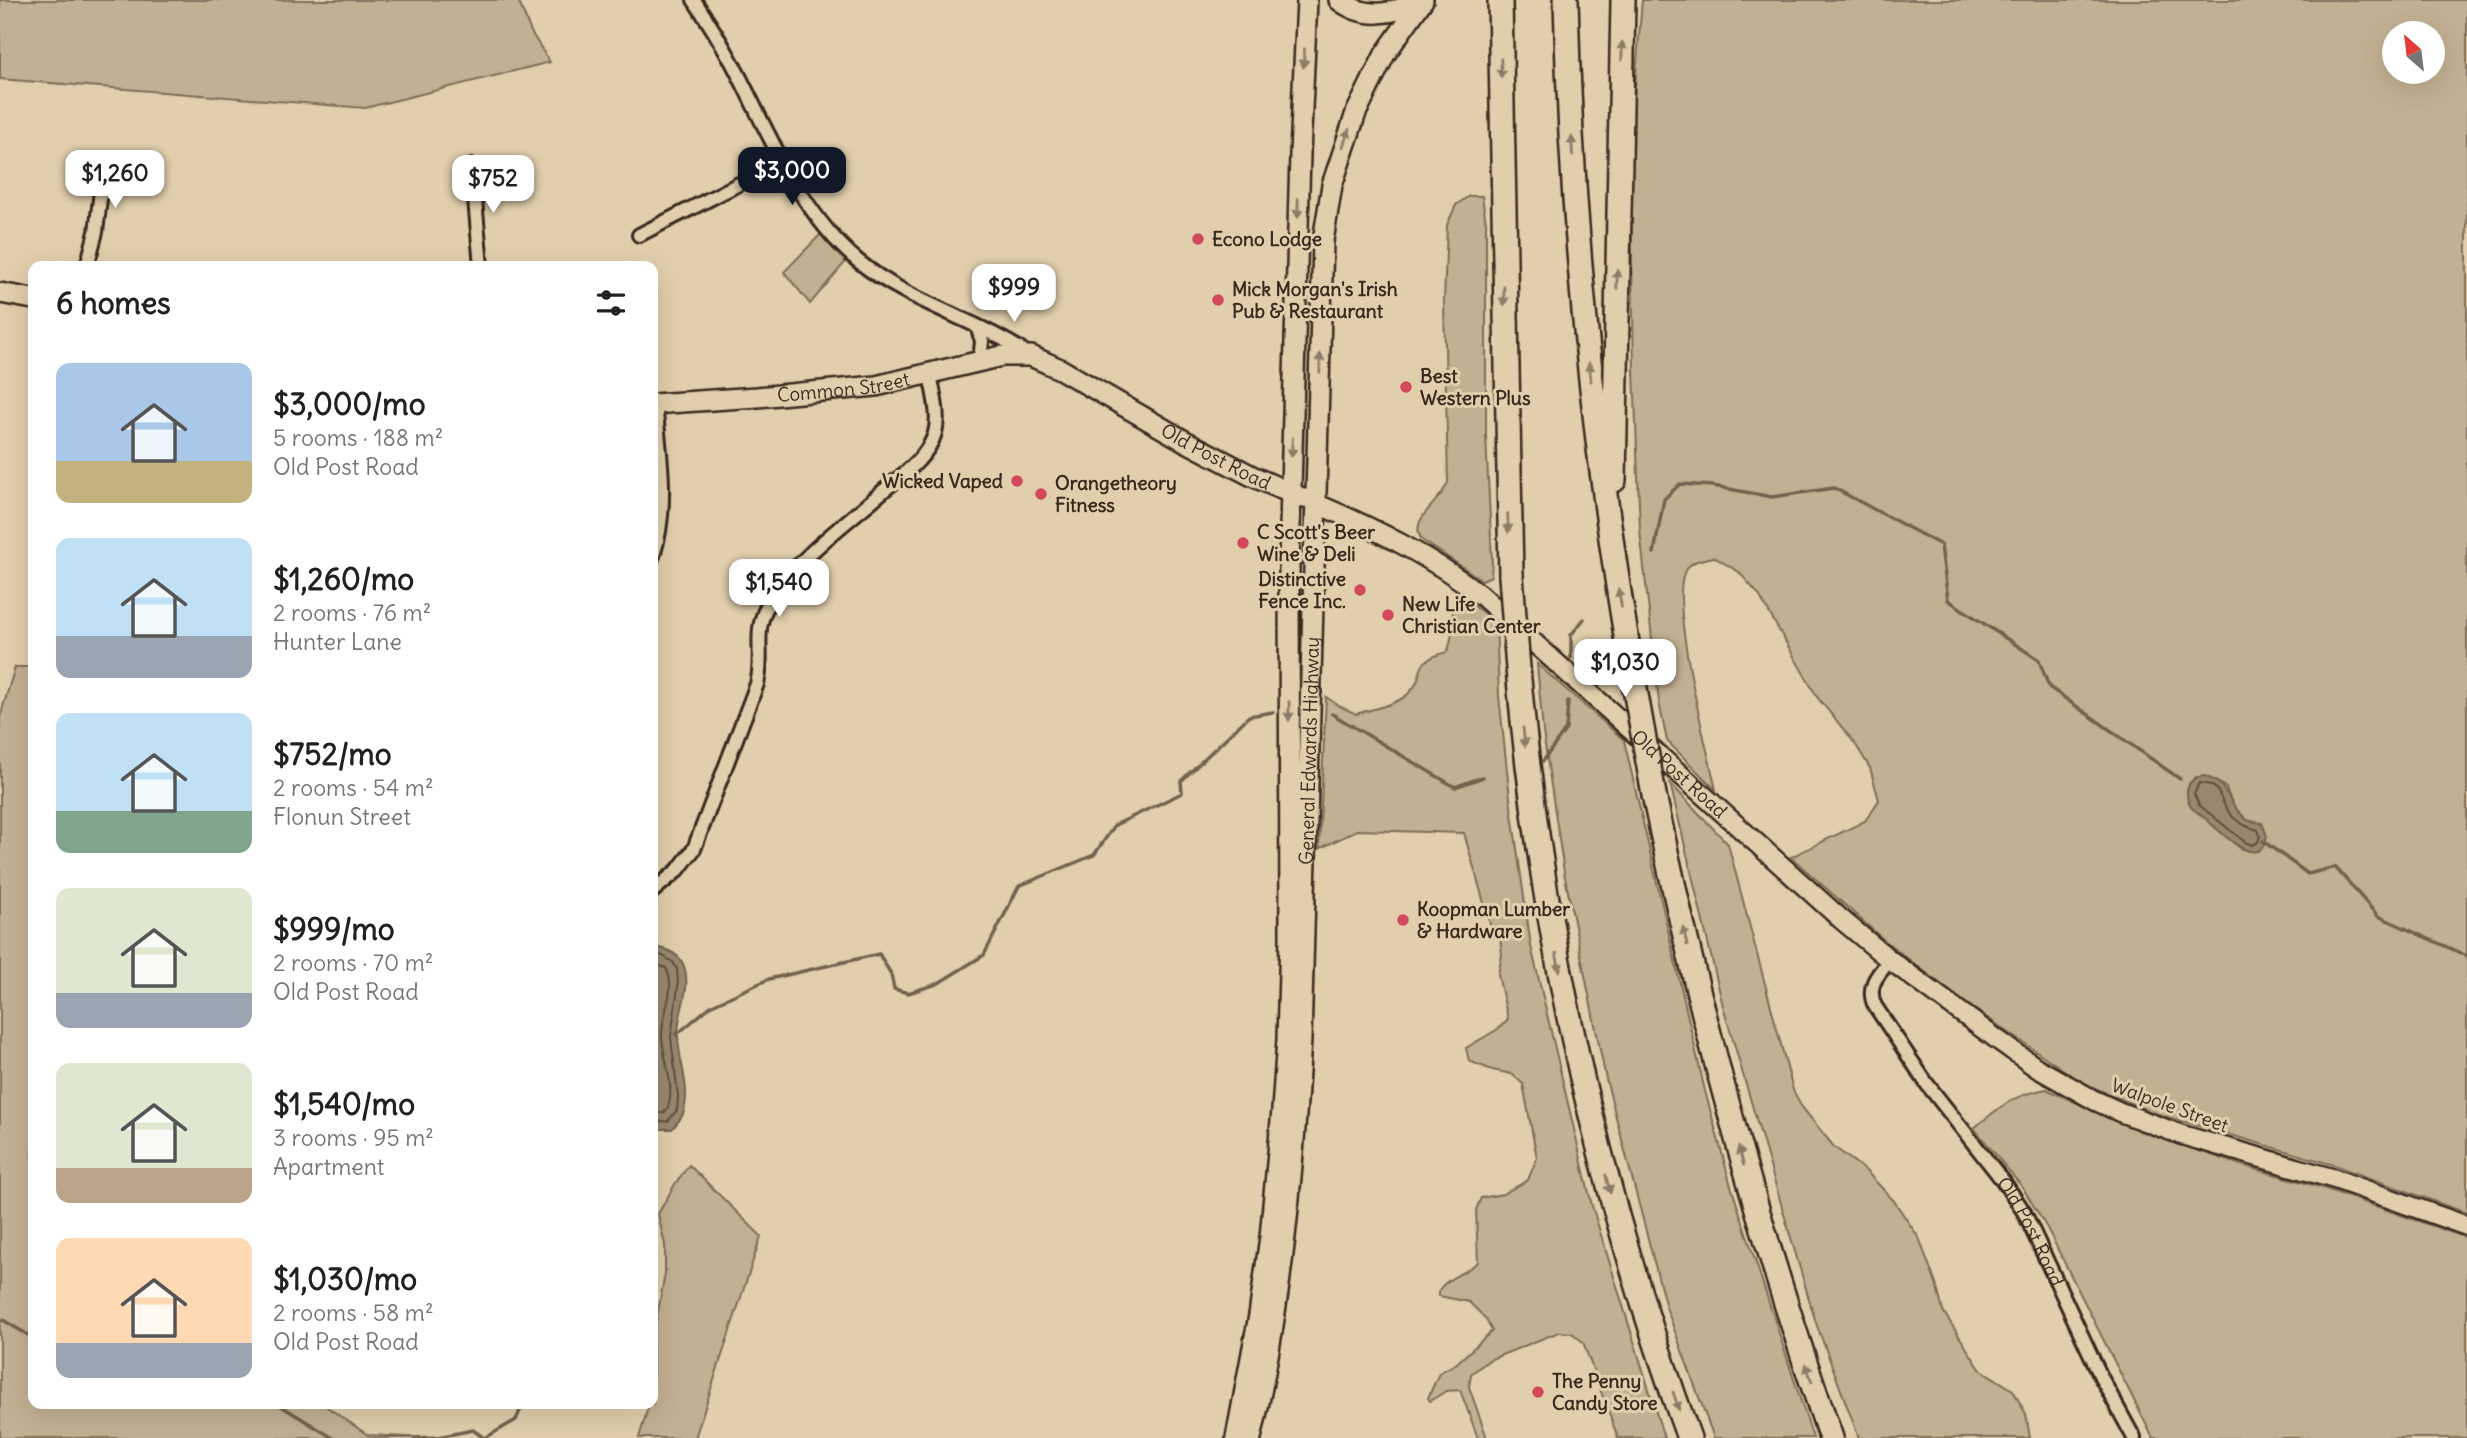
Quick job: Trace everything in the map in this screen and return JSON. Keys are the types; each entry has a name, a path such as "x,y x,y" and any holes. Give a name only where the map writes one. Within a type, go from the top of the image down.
{"highway":[{"path":"1500,0 1511,576 1535,828 1575,1045 1622,1233 1689,1438"},
{"path":"1566,0 1572,157 1593,404 1612,543 1654,795 1688,952 1736,1138 1831,1438"},
{"path":"1612,543 1623,0"}],"main road":[{"name":"General Edwards Highway","path":"1236,1438 1259,1315 1270,1237 1286,1052 1290,938 1288,583 1307,0"},
{"path":"1339,0 1353,9 1370,13 1395,11 1420,0"},
{"name":"General Edwards Highway","path":"1251,1438 1275,1302 1297,1111 1317,505 1322,260 1332,185 1349,131 1367,89 1395,37 1420,0"},
{"path":"1,296 28,299"},
{"name":"Common Street","path":"658,404 851,389 930,374 1002,356 1031,356"},
{"name":"Old Post Road","path":"1031,356 1060,369 1234,467 1391,537 1437,563 1481,595 1838,917 1890,960"},
{"name":"Walpole Street","path":"1890,960 2038,1068 2120,1112 2193,1138 2335,1179 2467,1226"}],"street":[{"name":"Old Post Road","path":"694,0 732,62 782,162 840,244 858,261 901,289 1007,340 1031,356"},
{"path":"89,261 96,232 103,174 94,162"},
{"path":"639,235 782,162"},
{"path":"472,166 481,261"},
{"path":"977,326 982,344 980,361"},
{"path":"658,887 678,870 694,849 757,684 760,670 758,626 769,602 801,562 905,472 929,446 936,431 930,374"},
{"path":"658,434 662,514 658,533"},
{"name":"Old Post Road","path":"1890,960 1871,988 1870,995 1875,1006 1935,1095 2004,1182 2024,1212 2102,1379 2134,1438"}],"shaded area":[{"path":"0,0 518,0 531,32 550,62 365,108 0,79"},
{"path":"1642,0 2467,0 2467,1213 2331,1164 2154,1113 2083,1083 1964,1002 1884,940 1791,857 1865,821 1879,800 1870,768 1854,742 1817,697 1759,595 1739,572 1714,557 1695,562 1686,569 1682,585 1682,610 1691,675 1716,790 1667,741 1659,702 1640,531 1630,148","holes":["2196,777 2219,783 2226,788 2233,806 2248,821 2256,821 2241,849 2189,803 2189,784"]},
{"path":"1469,196 1482,196 1486,223 1486,436 1492,561 1491,576 1482,580 1422,540 1419,532 1422,518 1448,482 1444,302 1447,225 1456,205"},
{"path":"821,234 847,260 810,304 784,272"},
{"path":"1456,593 1496,622 1499,696 1511,807 1531,946 1592,1206 1664,1438 1618,1438 1583,1342 1572,1333 1559,1332 1489,1360 1471,1374 1469,1387 1487,1438 1478,1438 1460,1390 1446,1391 1430,1401 1428,1398 1439,1373 1457,1363 1492,1331 1485,1318 1469,1302 1439,1296 1439,1290 1478,1262 1476,1210 1481,1198 1503,1194 1528,1180 1537,1158 1523,1084 1512,1074 1469,1061 1466,1048 1498,1029 1508,1019 1498,975 1502,954 1500,937 1492,931 1464,833 1357,830 1319,849 1326,697 1356,714 1390,704 1408,694 1427,660 1447,652"},
{"path":"1537,664 1624,740 1705,1091 1731,1186 1813,1438 1714,1438 1666,1307 1606,1079 1564,872 1543,732"},
{"path":"15,667 28,667 28,1409 330,1409 368,1435 429,1438 0,1438 0,717"},
{"path":"1670,783 1728,844 1793,1090 1801,1106 1834,1147 1865,1170 1894,1201 1919,1238 1943,1311 1980,1369 2013,1390 2026,1414 2030,1438 1859,1438 1816,1323 1723,1006"},
{"path":"2046,1089 2140,1131 2241,1165 2323,1188 2467,1238 2467,1438 2153,1438 2047,1228 2023,1188 1974,1128 2015,1099"},
{"path":"689,1165 761,1236 695,1438 639,1438 648,1409 658,1409 658,1312 665,1273 665,1245 658,1214"}],"water":[{"path":"2204,776 2224,789 2246,819 2262,823 2267,836 2263,847 2257,851 2249,851 2240,847 2191,807 2187,796 2188,787 2194,779"},
{"path":"658,948 667,950 682,961 686,975 678,1036 686,1102 682,1116 672,1129 658,1129"}],"waterway":[{"path":"1654,553 1664,499 1680,484 1713,486 1772,497 1834,488 1941,545 1948,600 2039,660 2049,687 2180,779"},
{"path":"1571,658 1571,635 1584,619"},
{"path":"1543,761 1566,729 1568,701"},
{"path":"676,1035 712,1005 769,979 879,954 891,974 894,989 908,993 937,984 984,955 1019,886 1094,855 1115,825 1182,793 1181,781 1249,716 1273,712"},
{"path":"1332,714 1455,787 1483,777"},
{"path":"2263,841 2308,874 2335,867 2378,916 2467,956"},
{"path":"0,1321 3,1320 28,1335"},
{"path":"286,1409 333,1438"},
{"path":"485,1438 516,1420 521,1409"},
{"path":"414,1438 438,1437 473,1430 484,1438"}],"place":[{"name":"Econo Lodge","path":"1198,239"},
{"name":"Mick Morgan's Irish Pub & Restaurant","path":"1218,300"},
{"name":"Best Western Plus","path":"1406,387"},
{"name":"Wicked Vaped","path":"1017,481"},
{"name":"Orangetheory Fitness","path":"1041,494"},
{"name":"C Scott's Beer Wine & Deli","path":"1243,543"},
{"name":"Distinctive Fence Inc.","path":"1360,590"},
{"name":"New Life Christian Center","path":"1388,615"},
{"name":"Koopman Lumber & Hardware","path":"1403,920"},
{"name":"The Penny Candy Store","path":"1538,1392"}]}
